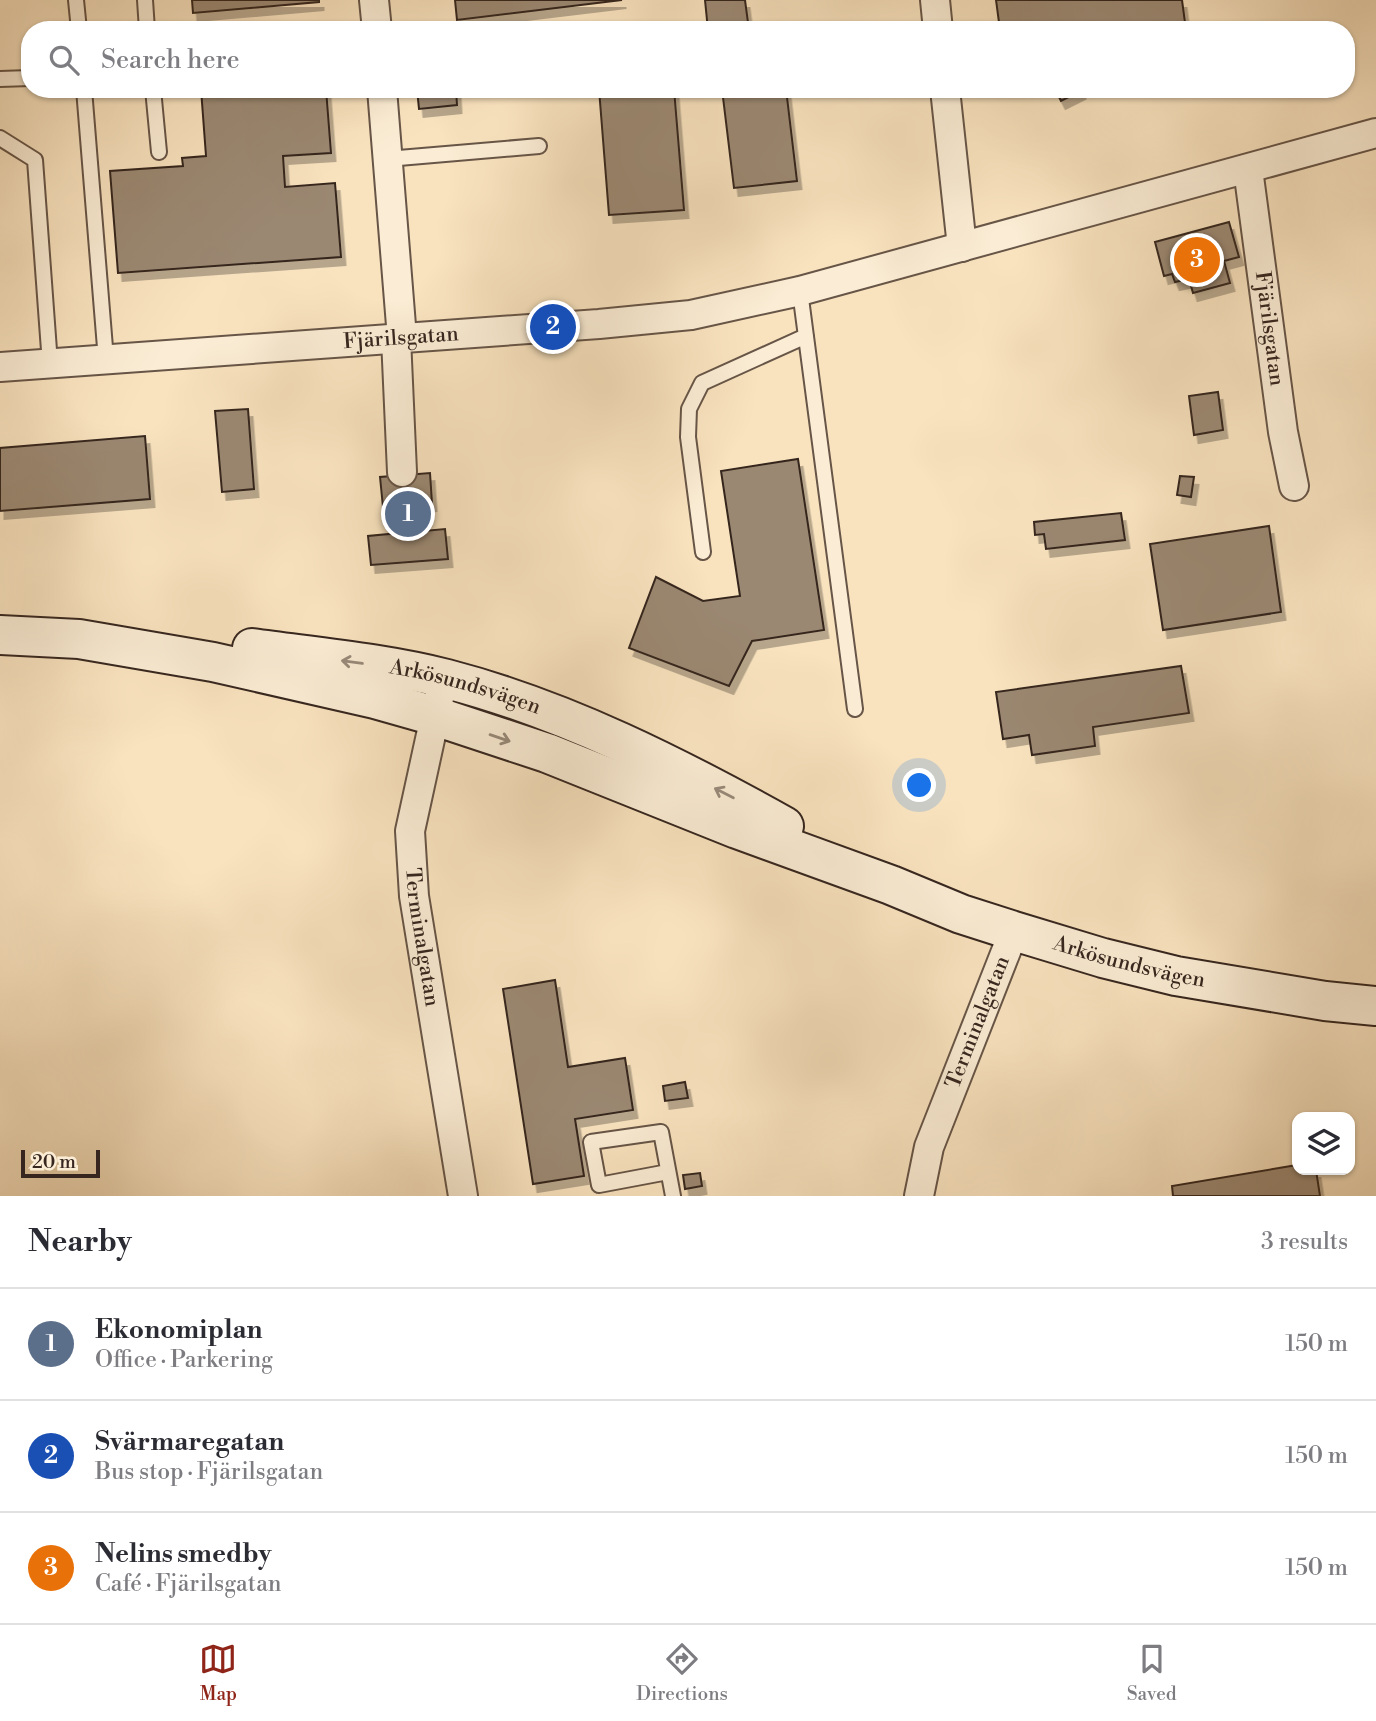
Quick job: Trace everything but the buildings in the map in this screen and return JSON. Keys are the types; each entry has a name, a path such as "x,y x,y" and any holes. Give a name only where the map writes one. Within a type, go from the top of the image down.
{"main road":[{"name":"Arkösundsvägen","path":"0,618 161,635 395,668 444,678 531,706 633,747 732,797 891,885"},
{"name":"Arkösundsvägen","path":"0,635 79,639 213,662 375,699 547,754 961,914 1014,931 1176,976 1325,1001 1376,1006"}],"street":[{"path":"374,0 376,21"},
{"path":"935,0 937,21"},
{"path":"383,98 399,338 402,472"},
{"path":"946,98 962,247"},
{"name":"Fjärilsgatan","path":"0,367 691,315 800,291 1376,133"},
{"name":"Fjärilsgatan","path":"1248,169 1283,432 1294,486"},
{"name":"Terminalgatan","path":"444,678 410,831 414,896 463,1196"},
{"name":"Terminalgatan","path":"919,1196 929,1147 1014,931"}],"lane":[{"path":"76,0 78,21"},
{"path":"145,0 146,21"},
{"path":"0,79 21,78"},
{"path":"85,98 106,360"},
{"path":"154,98 159,152"},
{"path":"0,138 35,160 50,364"},
{"path":"387,159 539,146"},
{"path":"800,291 855,709"},
{"path":"703,552 688,438 689,409 702,383 806,336"},
{"path":"668,1172 599,1185 592,1142 661,1132 673,1196"}],"place":[{"name":"Nelins smedby","path":"1197,260"},
{"name":"Svärmaregatan","path":"553,327"},
{"name":"Ekonomiplan","path":"408,514"}]}
